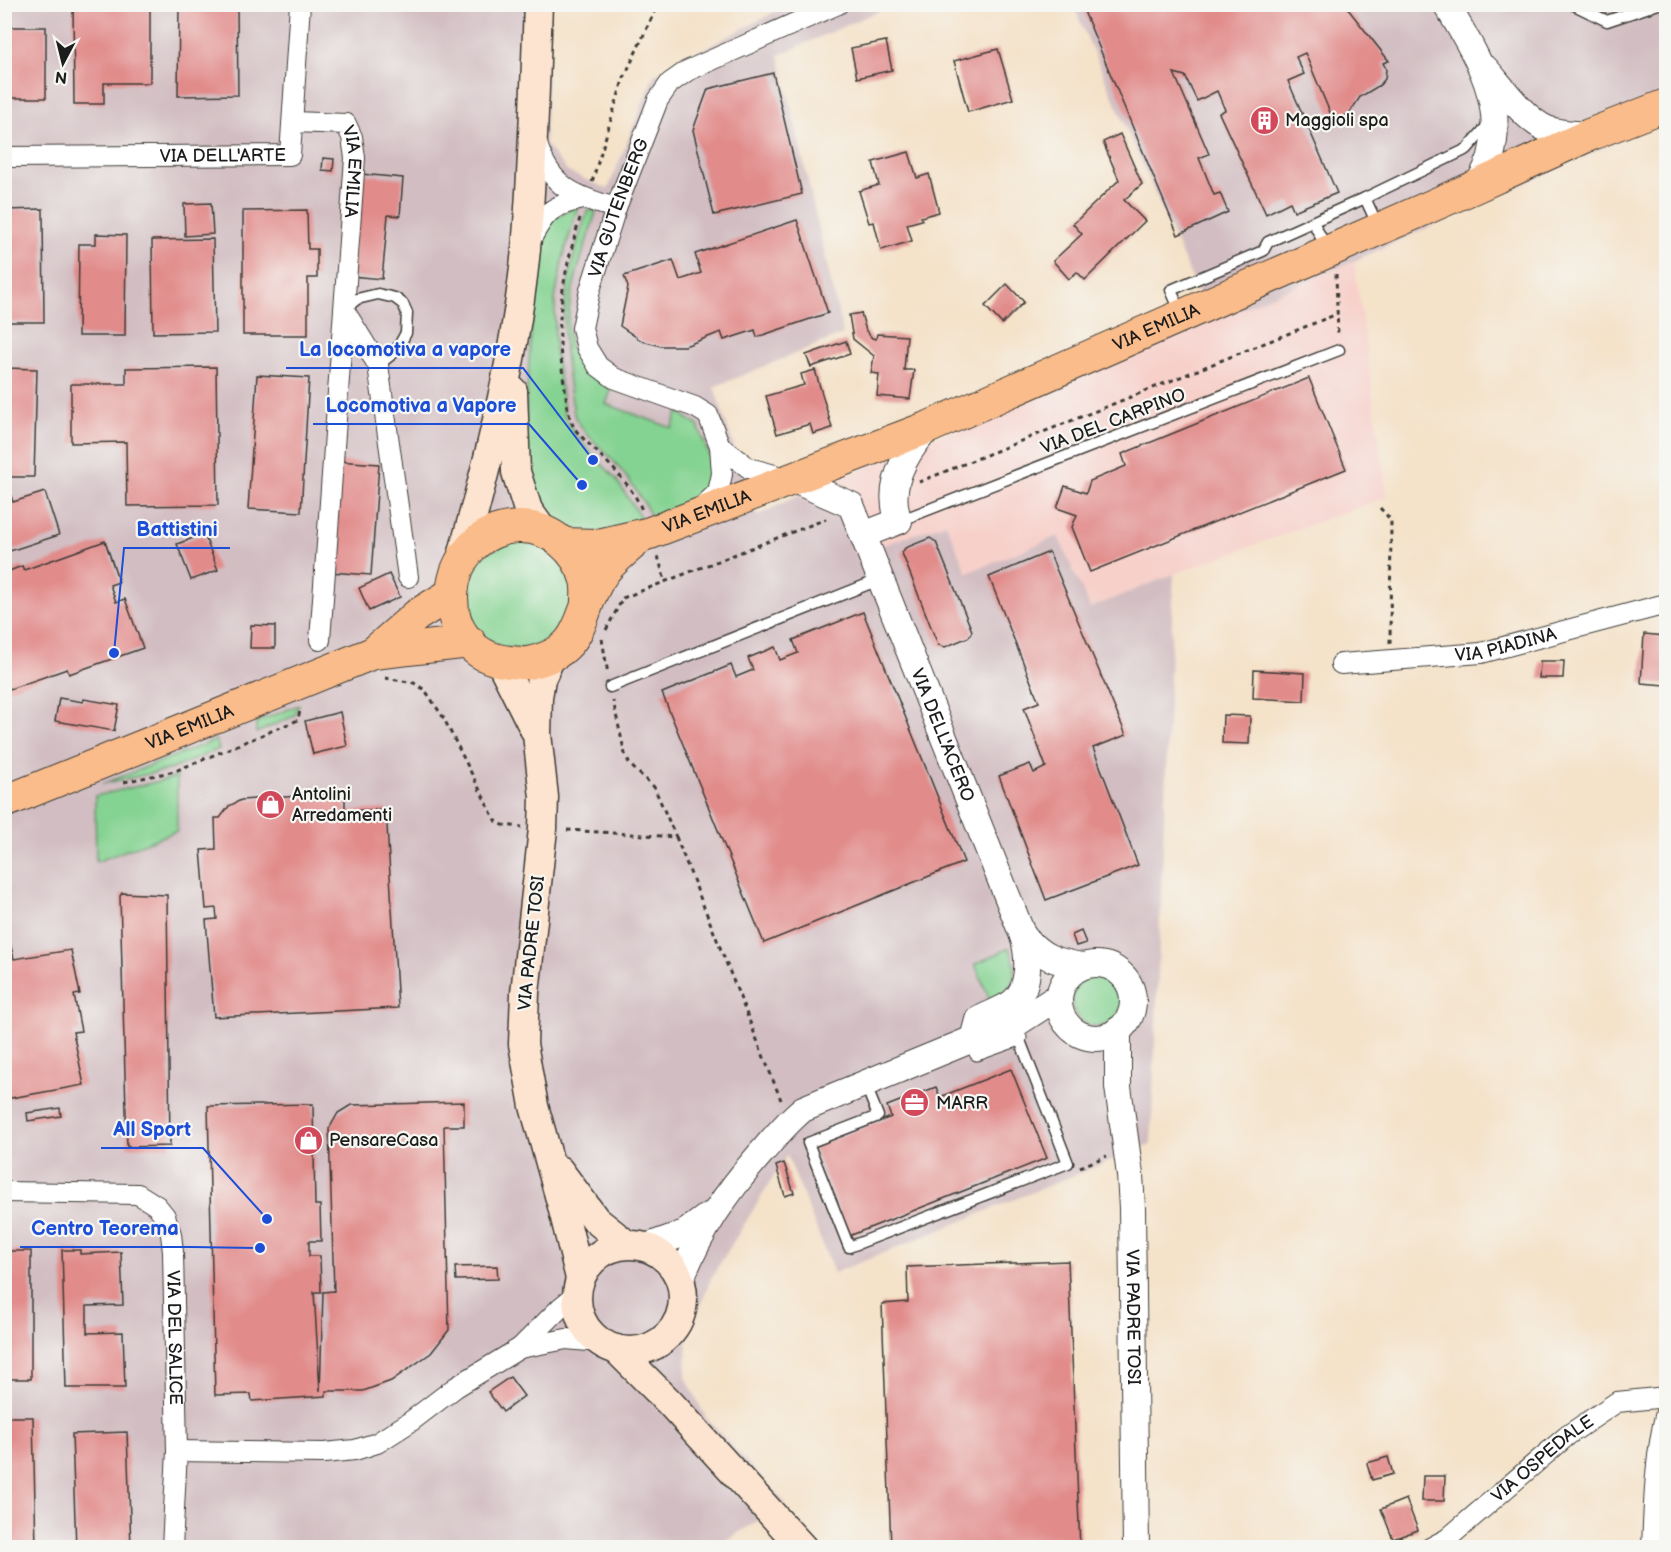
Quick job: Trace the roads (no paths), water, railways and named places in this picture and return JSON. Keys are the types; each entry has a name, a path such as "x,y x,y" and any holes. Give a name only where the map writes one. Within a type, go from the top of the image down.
{"main road":[{"path":"461,560 483,480 511,348 525,250 538,4"},
{"name":"VIA EMILIA","path":"587,603 604,571 692,516 794,480 929,427 1182,316 1332,259 1380,229 1589,135 1666,105"},
{"path":"511,348 516,472 528,510 554,538"},
{"name":"VIA EMILIA","path":"554,538 578,561 586,581 587,603 584,619 576,634 566,646 552,656 526,663 500,661 483,654 459,628 453,612 451,594 453,576 461,560 476,542 497,531 521,527 554,538 598,545 649,542"},
{"name":"VIA EMILIA","path":"376,666 417,615 451,594"},
{"name":"VIA EMILIA","path":"4,801 376,666 470,642"},
{"name":"VIA PADRE TOSI","path":"552,656 541,679 538,697 537,734 543,786 543,829 525,993 523,1044 534,1106 547,1150 578,1287 579,1313 587,1329 608,1345 670,1403 803,1548"},
{"name":"VIA PADRE TOSI","path":"500,661 537,734"},
{"name":"VIA PADRE TOSI","path":"547,1150 596,1220 636,1245 661,1254 673,1266 681,1281"},
{"path":"578,1287 588,1265 598,1254 612,1247 636,1245"},
{"path":"608,1345 634,1351 652,1346 667,1336 682,1310 681,1281"},
{"path":"667,1336 663,1363 670,1403"}],"street":[{"name":"VIA DELL'ARTE","path":"4,157 290,155 300,4"},
{"name":"VIA GUTENBERG","path":"692,516 718,492 722,474 720,446 708,415 694,407 614,378 598,366 587,348 582,328 590,290 616,208 658,100 670,83 687,71 838,4"},
{"path":"1446,4 1480,62 1524,113 1547,129 1589,135"},
{"path":"1477,186 1491,158 1495,132 1495,114 1480,62"},
{"name":"VIA EMILIA","path":"293,122 346,124 352,137 356,158 320,640"},
{"path":"532,131 542,161 554,179 586,197 616,208"},
{"path":"525,250 540,222 548,213 562,203 586,197"},
{"path":"344,310 378,365 408,577"},
{"path":"863,535 899,521 894,508 893,493 912,446 929,427"},
{"path":"720,446 749,468 794,480"},
{"name":"VIA DELL'ACERO","path":"794,480 851,505 1025,943 1059,992"},
{"name":"VIA PIADINA","path":"1341,664 1481,653 1666,604"},
{"name":"VIA DELL'ACERO","path":"1025,943 1046,958 1082,966"},
{"name":"VIA DELL'ACERO","path":"975,1046 978,1020 1013,1002 1022,989 1027,973 1025,943"},
{"path":"681,1281 692,1250 713,1213 789,1120 803,1109 865,1083 1017,1031 1075,1030 1101,1037 1118,1030 1125,1024 1133,1006 1130,987 1119,971 1110,966 1091,963 1082,966 1072,971 1059,992 1017,1031"},
{"name":"VIA PADRE TOSI","path":"1059,992 1061,1015 1099,1053 1118,1087"},
{"name":"VIA PADRE TOSI","path":"1118,1030 1118,1087 1130,1174 1132,1208 1136,1548"},
{"name":"VIA DEL SALICE","path":"4,1192 138,1194 157,1206 165,1216 171,1234 173,1252 177,1451 172,1548"},
{"path":"636,1245 685,1233 713,1213"},
{"path":"177,1451 324,1453 355,1450 377,1443 456,1388 520,1348 578,1287"},
{"path":"520,1348 566,1339 608,1345"},
{"name":"VIA OSPEDALE","path":"1430,1548 1447,1539 1568,1435 1617,1402 1666,1397"},
{"path":"1652,1548 1659,1448 1666,1412"}],"lane":[{"path":"1572,4 1607,21 1658,4"},
{"path":"1182,316 1171,290 1263,251 1268,242 1467,149 1485,131 1495,114"},
{"path":"1365,198 1380,229"},
{"path":"1313,222 1332,259"},
{"path":"344,310 357,299 378,294 395,298 403,303 407,313 405,333 396,351 378,365"},
{"name":"VIA DEL CARPINO","path":"899,521 1339,350"},
{"path":"610,687 881,579"},
{"path":"865,1083 878,1116 808,1143 849,1247 1068,1162 1017,1031"}],"place":[{"name":"Maggioli spa","path":"1264,120"},
{"name":"La locomotiva a vapore","path":"593,460"},
{"name":"Locomotiva a Vapore","path":"582,485"},
{"name":"Battistini","path":"114,653"},
{"name":"Antolini Arredamenti","path":"271,804"},
{"name":"MARR","path":"915,1103"},
{"name":"PensareCasa","path":"308,1140"},
{"name":"All Sport","path":"267,1219"},
{"name":"Centro Teorema","path":"260,1248"}]}
